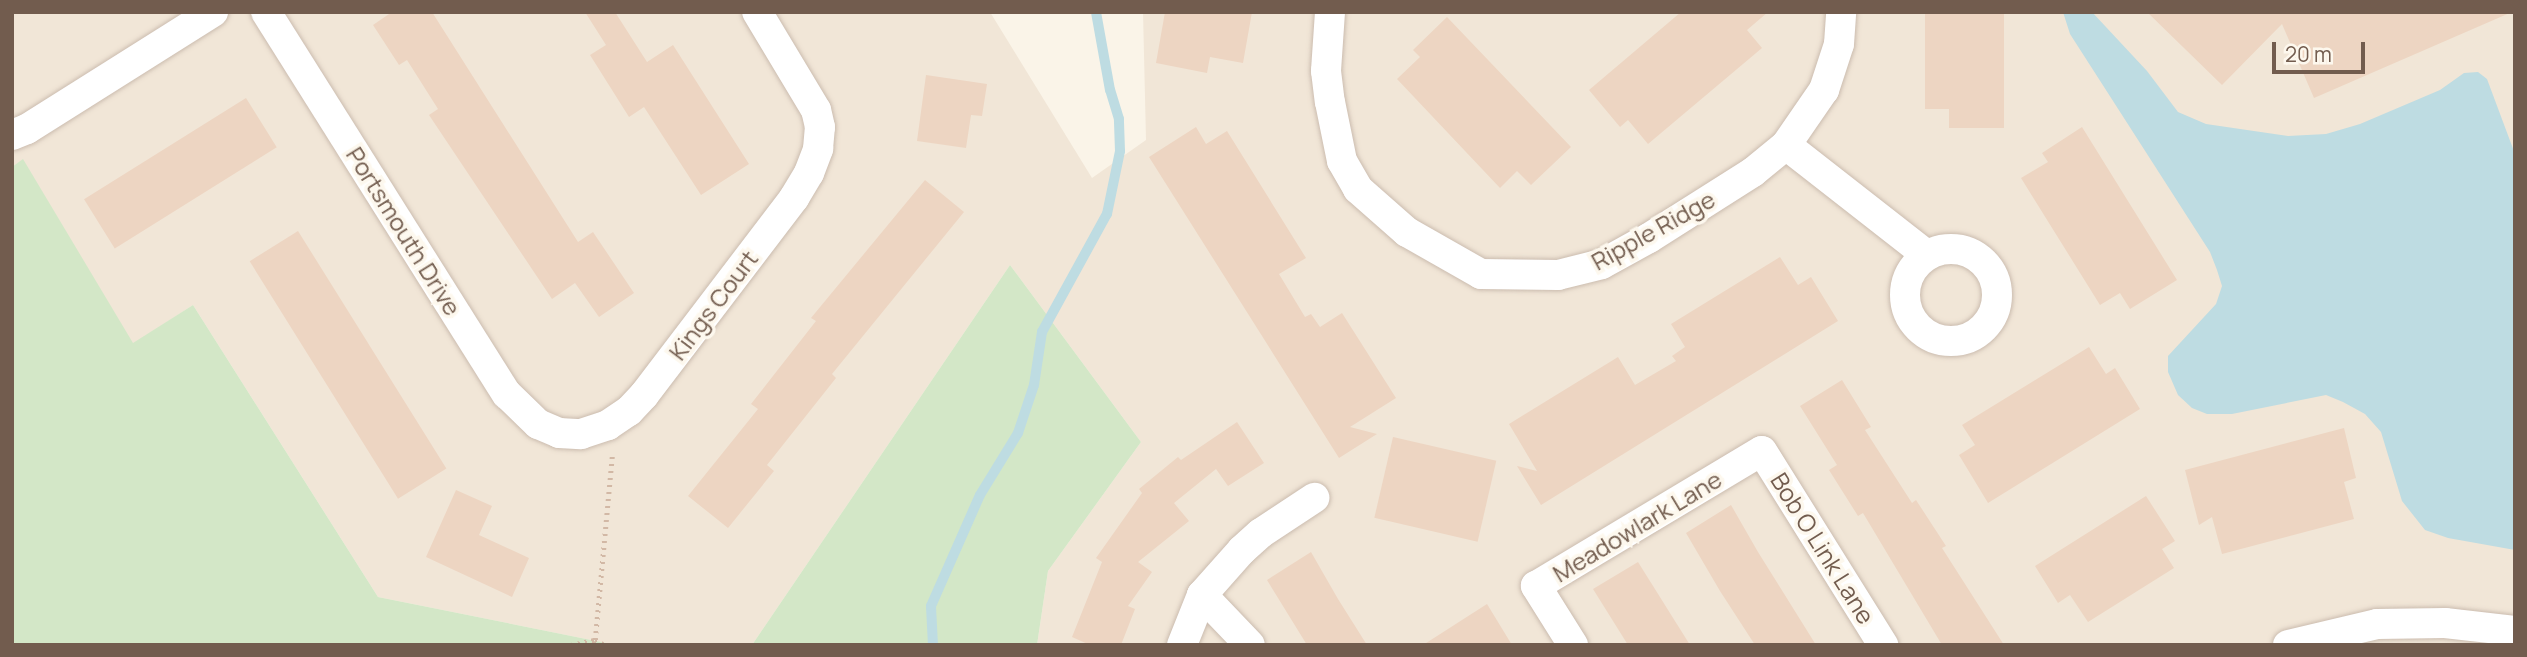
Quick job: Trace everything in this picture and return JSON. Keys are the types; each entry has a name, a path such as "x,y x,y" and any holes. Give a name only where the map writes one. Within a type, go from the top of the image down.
{"street":[{"path":"12,135 27,129 213,12"},
{"name":"Portsmouth Drive","path":"266,12 507,394 538,424 559,433"},
{"name":"Kings Court","path":"559,433 581,435 608,425 629,411 644,395 794,198 818,149 820,127 806,89 757,12"},
{"name":"Ripple Ridge","path":"1329,12 1326,71 1330,102 1342,161 1359,189 1407,232 1481,274 1558,275 1602,264 1753,172 1786,145 1824,90 1839,44 1841,12"},
{"path":"1786,145 1927,255"},
{"name":"Meadowlark Lane","path":"1573,645 1536,586 1762,451"},
{"name":"Bob O Link Lane","path":"1762,451 1883,645"},
{"path":"1182,645 1202,595 1261,533 1314,498"},
{"path":"1202,595 1250,645"},
{"path":"2288,645 2338,631 2402,623 2445,623 2515,631"}],"path":[{"path":"595,640 612,457 608,425"},
{"path":"570,645 595,640 605,645"}],"shaded area":[{"path":"12,12 990,12 1092,178 1146,140 1143,12 2515,12 2515,645 1037,645 1048,571 1141,442 1010,265 752,645 616,645 378,597 193,305 133,344 23,160 12,167"}],"green space":[{"path":"23,159 133,343 193,305 378,597 616,645 12,645 12,167"},
{"path":"1010,265 1141,442 1048,571 1037,645 752,645"}],"water":[{"path":"2063,12 2092,12 2147,71 2178,112 2206,124 2288,136 2326,134 2360,124 2440,90 2464,73 2478,72 2487,79 2515,154 2515,550 2448,538 2425,530 2402,501 2381,432 2365,414 2343,402 2326,395 2232,414 2207,414 2192,408 2178,395 2168,372 2168,356 2216,304 2222,286 2210,252 2070,34"}],"building":[{"path":"392,12 432,12 578,242 593,232 634,293 599,317 575,283 552,299 429,115 438,109 407,60 399,65 373,25"},
{"path":"585,12 615,12 647,62 673,45 749,164 701,195 644,107 629,117 590,55 606,45"},
{"path":"1165,12 1252,12 1243,63 1210,57 1207,73 1156,63"},
{"path":"1681,12 1768,12 1747,30 1762,48 1648,144 1628,120 1620,127 1589,90"},
{"path":"1925,12 2004,12 2004,128 1949,128 1949,109 1925,109"},
{"path":"2147,12 2512,12 2314,98 2282,24 2222,85"},
{"path":"1447,17 1571,147 1531,185 1517,171 1500,188 1397,79 1420,57 1413,50"},
{"path":"926,75 987,84 982,116 971,115 966,148 917,141"},
{"path":"246,98 277,147 115,248 84,199"},
{"path":"1196,127 1206,144 1227,131 1306,258 1279,274 1305,317 1311,314 1320,327 1342,313 1396,398 1350,427 1377,434 1339,458 1149,157"},
{"path":"2082,127 2177,280 2130,309 2120,293 2100,305 2021,178 2048,162 2042,153"},
{"path":"925,180 964,212 832,374 836,378 767,465 774,471 728,528 688,496 758,409 751,404 816,321 811,318"},
{"path":"298,231 446,468 398,499 250,261"},
{"path":"1780,257 1798,285 1811,277 1838,321 1541,505 1517,466 1537,471 1509,424 1618,357 1635,385 1676,361 1672,356 1685,347 1671,324"},
{"path":"2089,347 2106,374 2115,368 2140,409 1988,503 1959,455 1975,445 1962,425"},
{"path":"1842,380 1871,427 1865,430 1912,503 1916,500 1946,546 1942,548 2004,645 1942,645 1863,513 1858,516 1829,470 1837,465 1800,406"},
{"path":"1237,422 1264,463 1228,486 1216,469 1174,503 1189,521 1138,562 1152,572 1128,606 1135,609 1121,645 1090,645 1072,637 1102,562 1096,558 1142,493 1139,489 1178,457 1181,460"},
{"path":"2344,428 2356,478 2344,482 2354,519 2222,554 2212,517 2199,525 2185,470"},
{"path":"1393,437 1496,461 1478,542 1374,518"},
{"path":"456,490 492,506 479,535 529,558 512,597 426,557"},
{"path":"2146,496 2175,541 2162,549 2174,568 2088,622 2070,595 2058,603 2035,566"},
{"path":"1731,505 1816,645 1755,645 1720,591 1686,533"},
{"path":"1311,552 1367,645 1307,645 1267,580"},
{"path":"1638,562 1690,645 1628,645 1593,589"},
{"path":"1487,604 1512,645 1423,645"}],"waterway":[{"path":"933,645 931,606 980,495 1018,433 1034,385 1042,332 1107,214 1120,151 1119,119 1110,90 1096,12"}]}
